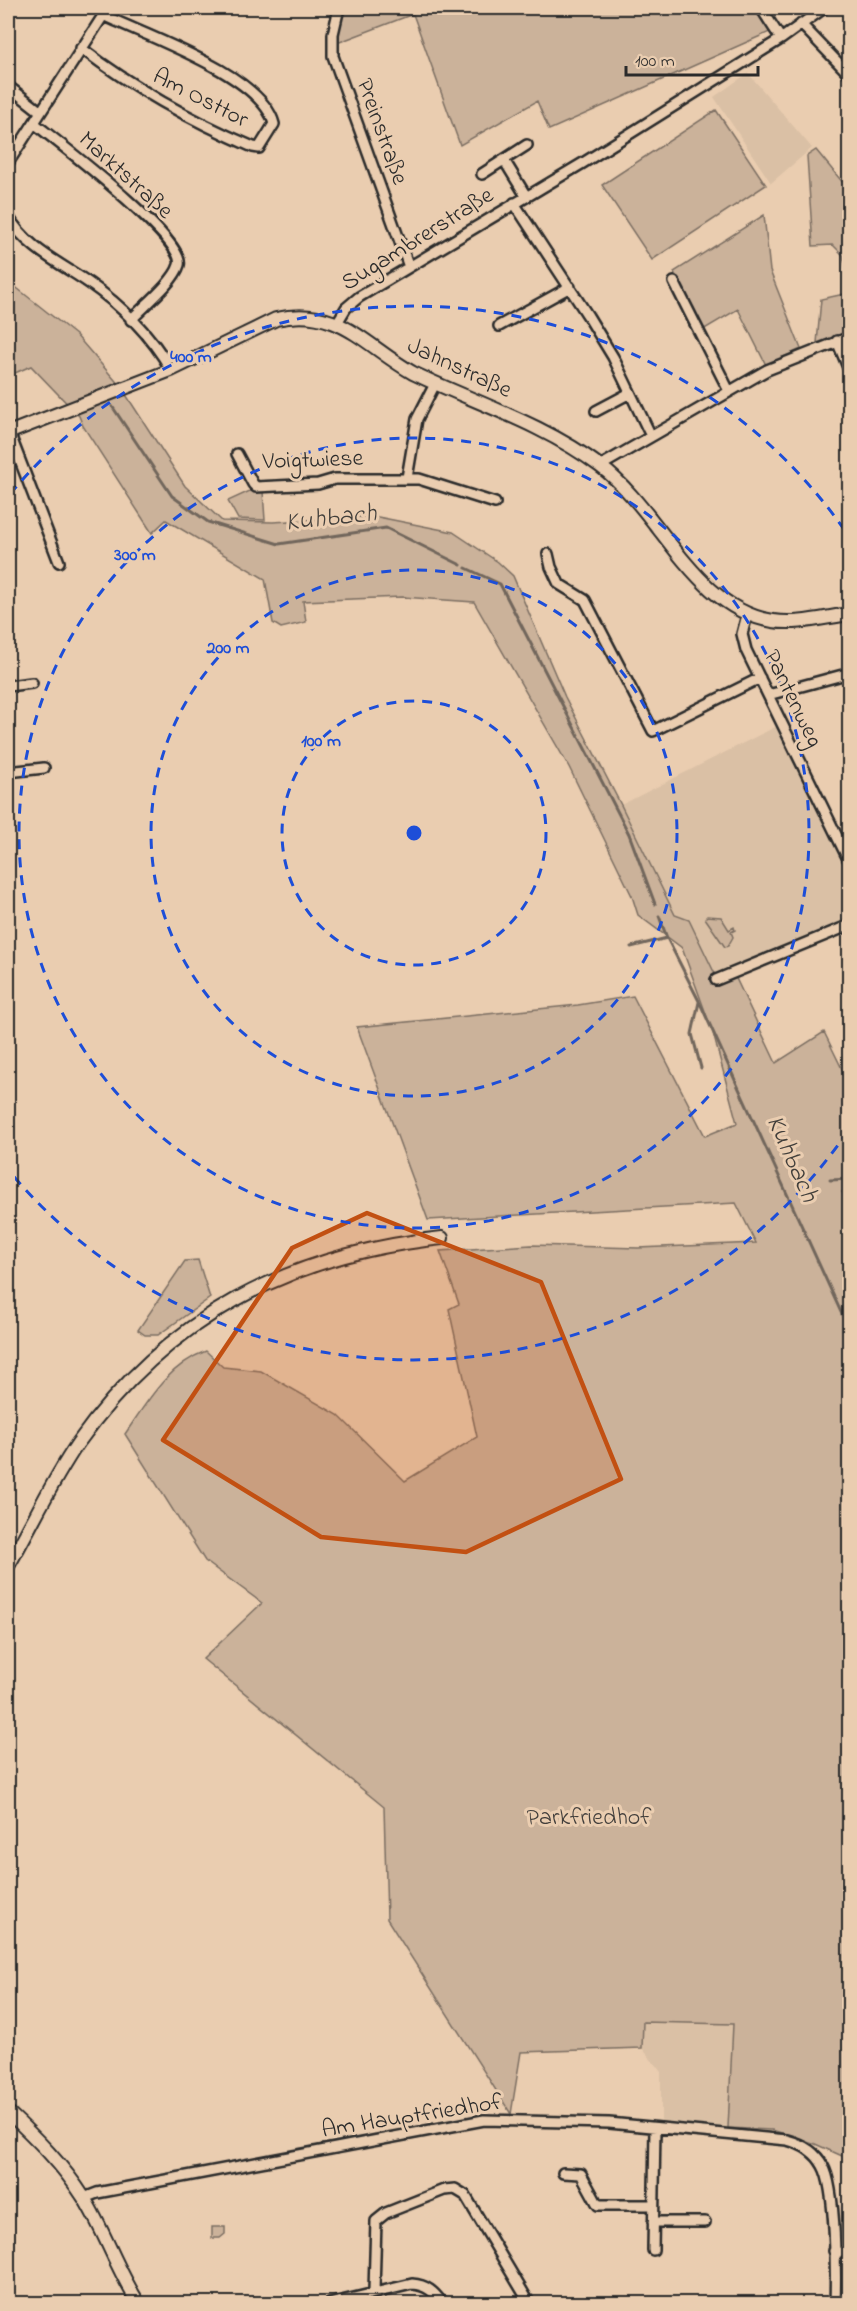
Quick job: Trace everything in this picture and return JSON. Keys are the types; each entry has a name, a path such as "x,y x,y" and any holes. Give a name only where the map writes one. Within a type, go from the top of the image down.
{"main road":[{"name":"Jahnstraße","path":"8,433 171,370 276,319 303,315 320,317 348,328 393,362 435,384 540,429 577,449 626,489 703,582 724,602 747,615 790,622 849,614"},
{"path":"8,1566 64,1465 90,1426 124,1385 175,1339 244,1295 323,1260 365,1249 442,1238"},
{"path":"8,2112 55,2159 84,2198 139,2304"}],"street":[{"name":"Preinstraße","path":"339,8 333,34 333,56 409,267"},
{"path":"762,8 781,39"},
{"name":"Sugambrerstraße","path":"337,323 352,302 583,163 781,39 824,8"},
{"path":"8,163 106,11"},
{"name":"Am Osttor","path":"81,48 132,86 196,122 253,147 259,148 263,143 273,122 254,96 241,84 220,69 106,11"},
{"path":"801,24 849,75"},
{"path":"8,86 40,112"},
{"name":"Marktstraße","path":"34,123 128,200 148,219 178,256 179,265 173,276 131,320"},
{"name":"Sugambrerstraße","path":"482,174 527,145"},
{"name":"Sugambrerstraße","path":"504,160 526,196"},
{"path":"514,203 613,357 651,436"},
{"path":"8,216 22,235 38,249 90,284 131,320 161,352 171,370"},
{"path":"674,282 729,391"},
{"path":"500,326 570,287"},
{"path":"600,466 729,391 777,366 849,337"},
{"path":"837,341 849,372"},
{"path":"407,478 417,419 435,384"},
{"path":"596,411 630,393"},
{"name":"Jahnstraße","path":"8,433 59,562"},
{"name":"Voigtwiese","path":"237,454 256,487 318,484 335,479 407,478 419,479 495,503"},
{"path":"548,554 559,584 585,600 653,731 760,678"},
{"name":"Pantenweg","path":"747,615 742,634 743,643 849,863"},
{"path":"768,695 849,673"},
{"path":"8,686 32,683"},
{"path":"8,772 44,768"},
{"path":"716,980 849,925"},
{"name":"Am Hauptfriedhof","path":"84,2198 97,2193 484,2120 601,2122 787,2140 799,2144 817,2157 824,2166 830,2188 834,2251"},
{"path":"653,2250 655,2128"},
{"path":"563,2173 581,2174 598,2205 653,2205"},
{"path":"374,2291 375,2221 387,2213 444,2190 455,2189 465,2195 530,2304"},
{"path":"653,2222 705,2222"},
{"path":"835,2304 834,2251 849,2253"},
{"path":"328,2304 396,2286 420,2284 432,2290 443,2304"}],"highlighted area":[{"path":"367,1213 541,1282 621,1479 466,1552 321,1537 163,1440 292,1248"}],"shaded area":[{"path":"748,73 812,148 771,183 714,97"},
{"path":"783,723 849,862 849,923 717,976 689,920 675,915 621,805"},
{"path":"643,2022 733,2024 728,2128 661,2121 661,2072 642,2048"}],"green space":[{"path":"344,8 757,8 772,31 549,130 537,101 460,145 413,14 337,43"},
{"path":"716,110 766,185 652,260 602,185"},
{"path":"816,150 849,190 849,284 843,255 833,245 813,246 807,156"},
{"path":"764,215 770,271 801,349 766,365 738,309 703,330 674,272"},
{"name":"Parkfriedhof","path":"8,281 76,335 121,387 185,486 222,521 273,522 373,516 453,532 498,562 513,576 565,697 675,915 689,920 716,976 732,970 776,1063 824,1032 849,1083 849,1191 842,1192 850,1205 849,2159 813,2143 772,2130 728,2128 733,2024 643,2022 642,2048 521,2052 511,2114 387,1919 384,1807 203,1659 262,1603 205,1561 125,1434 160,1386 180,1365 206,1351 223,1367 261,1371 338,1415 405,1481 477,1437 449,1309 459,1304 440,1251 531,1245 638,1248 756,1243 736,1203 428,1220 357,1027 578,1005 633,996 705,1136 737,1123 713,1033 682,948 638,915 632,896 569,767 474,602 402,597 303,601 306,622 281,628 273,623 265,579 166,520 152,533 83,426 79,416 31,366 8,376"},
{"path":"849,293 849,331 817,343 821,299"},
{"path":"252,490 263,492 265,520 238,519 228,501"},
{"path":"707,916 721,917 729,930 734,927 735,930 731,932 733,937 728,946 725,947 705,918"},
{"path":"198,1260 210,1298 158,1335 145,1335 138,1330 185,1261"},
{"path":"212,2227 225,2227 225,2234 220,2238 212,2238"}],"waterway":[{"name":"Kuhbach","path":"112,406 172,496 208,522 279,544 386,528 461,565"},
{"name":"Kuhbach","path":"466,568 500,584 629,834 655,904"},
{"name":"Kuhbach","path":"659,916 667,938 699,1001 850,1332"},
{"name":"Kuhbach","path":"631,947 667,938"},
{"name":"Kuhbach","path":"699,1002 692,1034 701,1068"},
{"path":"830,1180 850,1179"}]}
